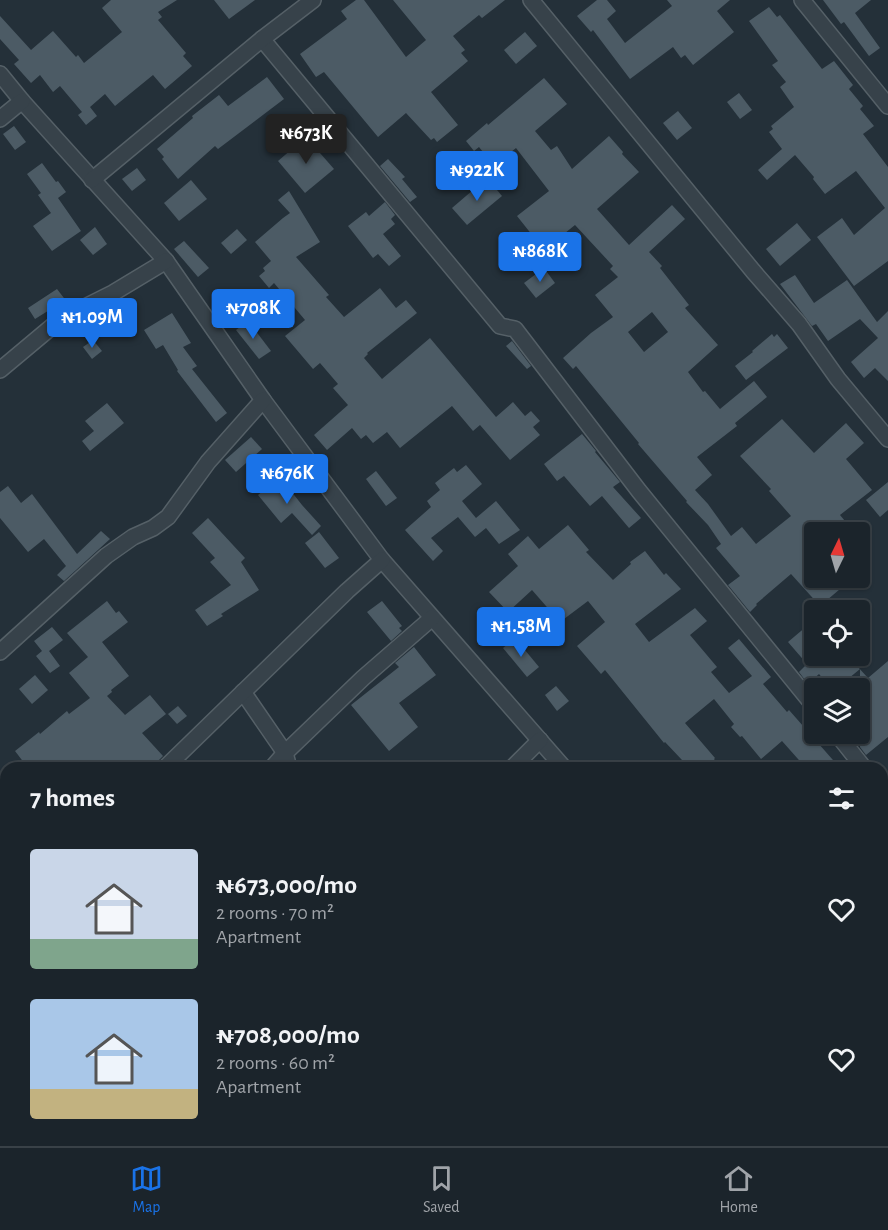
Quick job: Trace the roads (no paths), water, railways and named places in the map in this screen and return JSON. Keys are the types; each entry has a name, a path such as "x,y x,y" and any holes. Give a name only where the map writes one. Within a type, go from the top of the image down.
{"street":[{"path":"92,180 262,39 313,0"},
{"path":"531,0 799,324 838,379 888,439"},
{"path":"802,0 888,106"},
{"path":"262,39 500,326 515,328 639,491 804,694"},
{"path":"0,74 166,261 263,400 382,560 559,762"},
{"path":"0,119 22,101"},
{"path":"0,370 61,319 166,261"},
{"path":"0,652 105,556 168,517 208,462 263,400"},
{"path":"171,762 347,591 382,560"},
{"path":"277,762 363,678 432,618"},
{"path":"243,692 285,753 287,762"},
{"path":"518,762 540,740"},
{"path":"845,744 859,762"}]}
